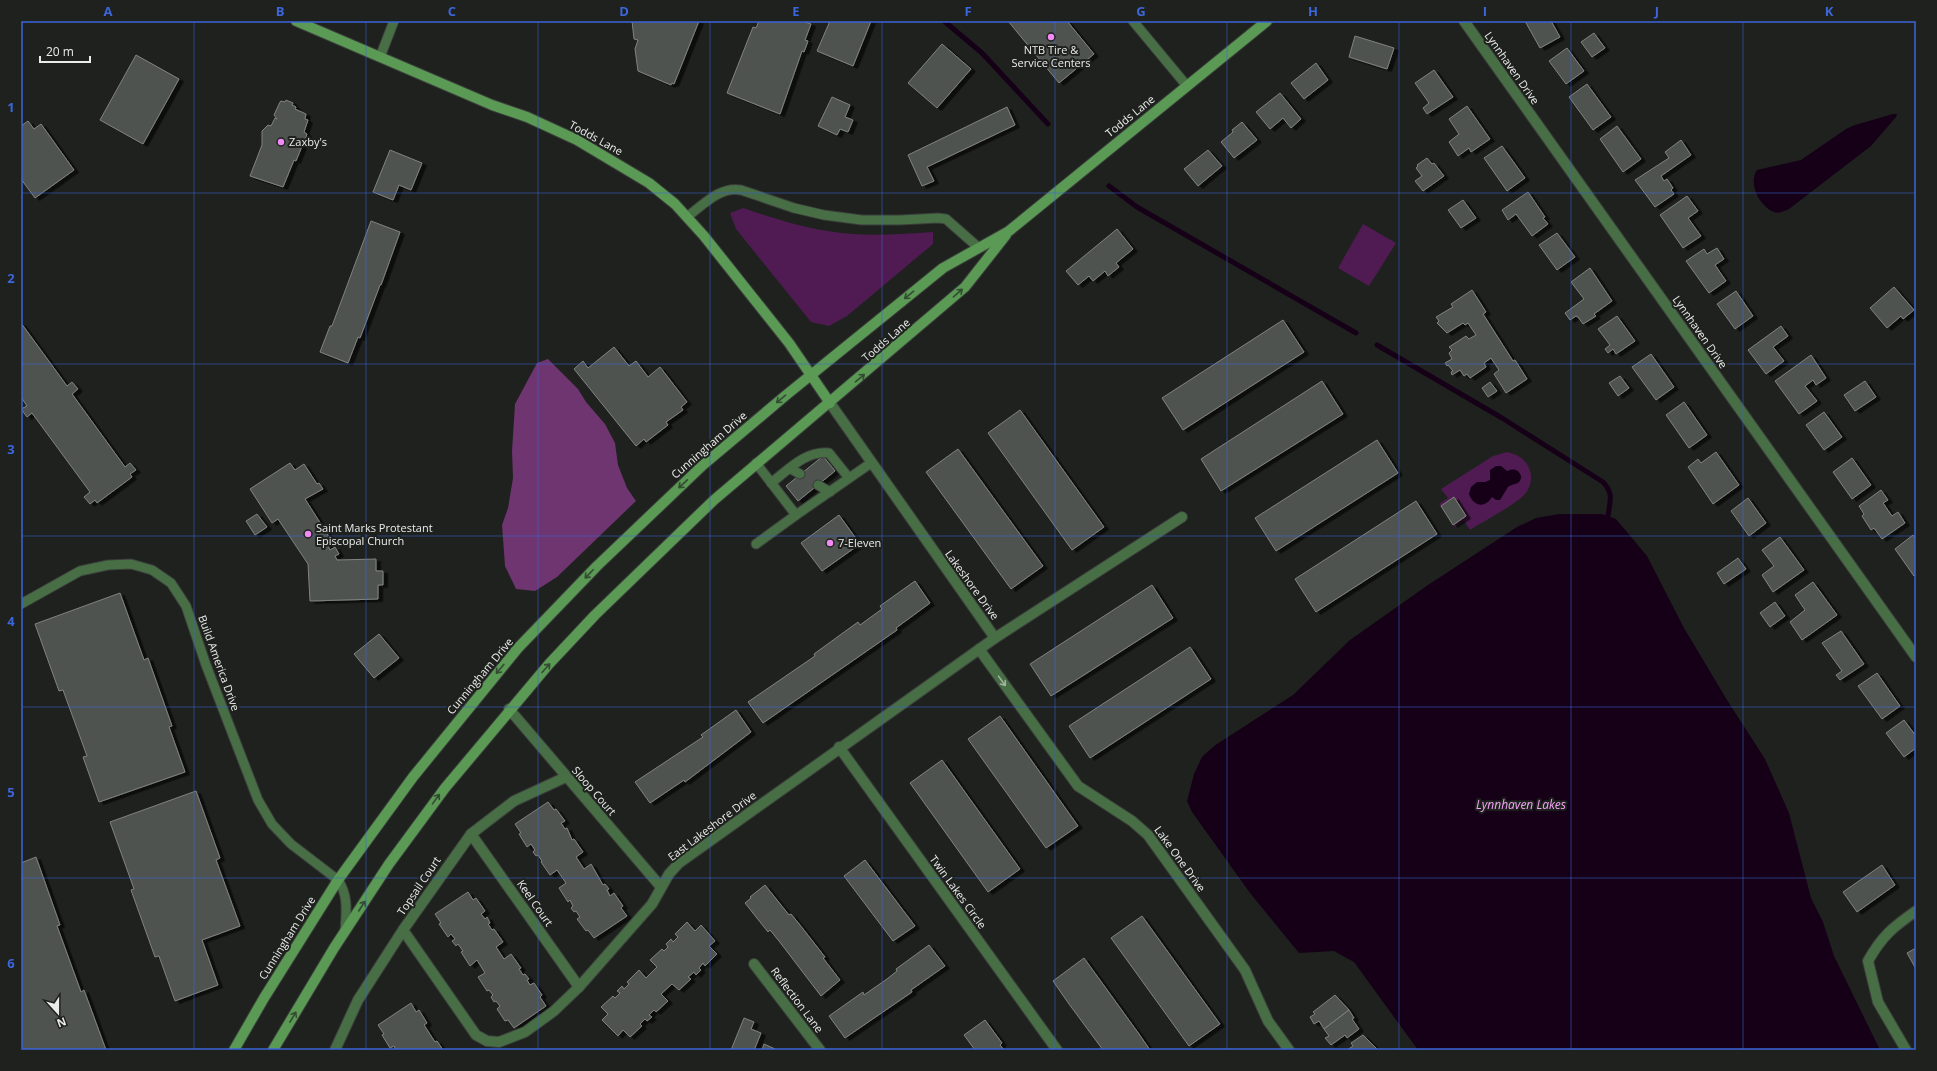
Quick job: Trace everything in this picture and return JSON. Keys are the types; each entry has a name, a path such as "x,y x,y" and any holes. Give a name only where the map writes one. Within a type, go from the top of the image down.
{"main road":[{"name":"Todds Lane","path":"296,21 492,105 527,117 577,140 649,183 687,217 731,270 790,343 830,403 965,287 1009,231"},
{"name":"Todds Lane","path":"812,375 943,268 1009,231 1267,21"},
{"name":"Cunningham Drive","path":"234,1050 264,998 338,880 413,777 518,648 596,566 703,465 812,375"},
{"path":"273,1050 345,932 389,864 444,788 509,709 600,610 686,526 756,463 830,403"}],"street":[{"name":"Lynnhaven Drive","path":"1464,21 1916,657"},
{"name":"Lakeshore Drive","path":"830,403 995,638 1182,517"},
{"name":"East Lakeshore Drive","path":"403,930 476,1035 487,1041 499,1042 525,1032 554,1011 579,987 652,904 669,874 679,863 839,747 995,638"},
{"name":"Lake One Drive","path":"979,649 1078,786 1132,821 1148,835 1245,970 1268,1021 1290,1050"},
{"name":"Sloop Court","path":"509,709 661,887"},
{"name":"Twin Lakes Circle","path":"839,747 1057,1050"},
{"name":"Topsail Court","path":"336,1050 358,1000 403,930 470,834 514,801 566,777"},
{"name":"Keel Court","path":"470,834 579,987"},
{"path":"1906,1050 1878,1002 1868,961 1878,944 1893,927 1916,911"},
{"name":"Reflection Lane","path":"754,964 820,1050"}],"lane":[{"path":"380,57 394,21"},
{"path":"1133,21 1187,86"},
{"path":"687,217 716,195 733,188 794,208 824,215 862,220 946,219 979,248"},
{"path":"771,483 808,456 820,452 829,453 850,478"},
{"path":"756,463 796,515"},
{"path":"756,544 871,463"},
{"path":"790,469 800,474"},
{"path":"818,485 830,492"},
{"name":"Build America Drive","path":"21,604 80,571 108,565 131,564 152,570 171,583 186,606 206,665 258,800 268,818 291,844 338,880"},
{"path":"338,880 346,895 347,905 345,932"}],"shaded area":[{"path":"743,208 799,225 846,234 871,235 933,232 933,244 847,316 829,326 811,322 736,229 730,213"},
{"path":"1363,224 1396,243 1369,286 1338,268"},
{"path":"548,359 578,389 586,402 605,424 615,443 618,465 627,488 636,501 557,577 535,591 516,589 505,566 502,525 508,508 513,478 512,451 515,404 537,363"},
{"path":"1507,452 1520,457 1530,471 1530,485 1525,494 1499,513 1470,530 1464,521 1455,527 1439,504 1448,498 1441,489 1493,456"}],"water":[{"path":"1897,114 1896,117 1871,146 1789,209 1776,213 1764,205 1756,194 1754,181 1757,170 1801,160 1846,129"},
{"path":"1496,466 1501,466 1507,471 1514,469 1521,476 1520,481 1508,487 1500,500 1496,500 1492,497 1486,503 1476,503 1469,494 1471,487 1477,482 1485,482 1490,480 1490,470"},
{"name":"Lynnhaven Lakes","path":"1559,514 1602,514 1616,519 1647,556 1684,628 1727,700 1765,759 1789,813 1811,898 1823,922 1834,956 1880,1050 1418,1050 1354,962 1334,951 1299,953 1250,893 1192,812 1187,801 1194,774 1202,757 1214,746 1293,695 1350,640 1428,585 1517,527 1536,518"}],"building":[{"path":"632,21 699,21 674,84 672,83 671,85 638,71 635,49 638,40 634,39"},
{"path":"759,21 802,21 811,24 805,40 808,41 804,52 802,51 780,114 727,93 753,27 756,28"},
{"path":"830,21 871,21 853,66 817,51"},
{"name":"NTB Tire & Service Centers","path":"1008,21 1067,21 1094,54 1059,83"},
{"path":"1525,21 1551,21 1560,37 1540,48"},
{"path":"1594,33 1605,48 1592,57 1581,42"},
{"path":"1355,36 1394,48 1387,69 1349,57"},
{"path":"942,44 971,69 937,108 908,83"},
{"path":"1567,48 1584,71 1566,84 1549,61"},
{"path":"136,55 179,79 143,144 100,120"},
{"path":"1316,63 1328,80 1304,99 1291,83"},
{"path":"1434,70 1453,97 1427,114 1423,108 1429,103 1415,83"},
{"path":"1587,84 1611,117 1593,130 1569,97"},
{"path":"1280,93 1301,119 1291,128 1283,118 1270,129 1256,112"},
{"path":"832,97 850,105 845,117 853,120 848,132 840,129 837,135 818,126"},
{"name":"Zaxby's","path":"286,100 293,103 292,105 296,107 295,109 306,114 305,119 308,120 304,132 307,134 305,140 302,139 299,145 302,146 296,161 294,160 283,187 250,176 262,145 262,131 268,125 271,126 275,118 277,119 274,115 280,102 285,102"},
{"path":"1467,106 1490,139 1471,152 1469,148 1458,156 1449,142 1459,134 1449,119"},
{"path":"1007,107 1015,125 927,167 934,181 922,186 908,155"},
{"path":"28,121 34,129 41,124 74,170 35,198 21,179 21,126"},
{"path":"1242,122 1257,140 1234,158 1221,142"},
{"path":"1617,126 1641,159 1623,172 1600,139"},
{"path":"1681,140 1691,155 1661,176 1664,181 1667,179 1673,188 1671,190 1674,194 1655,207 1635,180 1669,158 1665,152"},
{"path":"1502,146 1525,178 1507,191 1484,158"},
{"path":"390,150 422,163 411,190 399,185 393,200 373,192"},
{"path":"1208,150 1222,166 1198,186 1184,169"},
{"path":"1427,158 1432,164 1434,163 1444,176 1423,191 1415,181 1422,176 1416,168 1418,166 1417,165"},
{"path":"1528,192 1548,224 1532,236 1516,214 1508,220 1502,210"},
{"path":"1687,196 1698,211 1688,218 1701,236 1683,248 1660,215"},
{"path":"1463,200 1476,218 1461,228 1448,210"},
{"path":"371,221 400,232 360,338 358,337 348,363 320,352 330,326 332,326"},
{"path":"1117,229 1133,249 1116,263 1119,267 1108,276 1105,271 1093,281 1089,276 1078,285 1066,271"},
{"path":"1557,233 1575,257 1557,270 1539,245"},
{"path":"1717,248 1724,259 1715,265 1726,281 1709,293 1686,261 1704,249 1707,254"},
{"path":"1590,268 1612,301 1594,314 1596,316 1583,324 1576,316 1570,320 1565,313 1584,299 1571,282"},
{"path":"1894,287 1914,310 1903,319 1901,316 1887,328 1870,308"},
{"path":"1472,290 1486,312 1483,314 1513,361 1515,360 1527,379 1506,393 1494,374 1499,370 1491,358 1484,363 1486,367 1470,378 1467,374 1464,376 1460,370 1452,375 1451,372 1453,371 1445,363 1452,359 1449,353 1452,350 1449,347 1466,336 1469,339 1476,335 1468,323 1465,325 1463,323 1447,333 1437,323 1439,321 1436,317 1453,307 1451,304"},
{"path":"1736,291 1753,316 1735,329 1717,304"},
{"path":"1617,316 1635,341 1616,354 1613,349 1608,353 1605,349 1610,345 1598,329"},
{"path":"1283,320 1304,352 1183,430 1162,398"},
{"path":"21,323 67,386 72,382 78,389 72,394 125,467 130,463 136,470 130,474 132,477 97,503 95,500 90,504 84,497 90,492 32,413 27,417 21,409 27,406 21,397"},
{"path":"1781,326 1788,336 1773,347 1784,361 1766,374 1748,350"},
{"path":"614,347 629,366 636,361 648,377 660,367 687,402 681,407 683,410 666,422 668,425 646,442 644,439 636,446 574,369 583,361 588,368"},
{"path":"1651,354 1674,387 1656,400 1632,367"},
{"path":"1811,355 1826,378 1816,385 1813,380 1805,386 1817,401 1799,414 1775,381"},
{"path":"1620,376 1629,388 1618,396 1609,383"},
{"path":"1322,381 1343,414 1221,491 1201,459"},
{"path":"1865,381 1876,397 1855,411 1844,395"},
{"path":"1490,382 1497,391 1488,397 1482,388"},
{"path":"1684,402 1707,435 1689,448 1666,415"},
{"path":"1020,410 1104,527 1072,550 988,433"},
{"path":"1824,412 1842,437 1824,450 1806,425"},
{"path":"1377,440 1398,473 1276,551 1255,518"},
{"path":"958,449 1043,566 1011,589 926,472"},
{"path":"1716,452 1739,485 1713,504 1688,467 1698,459 1701,463"},
{"path":"823,456 835,471 798,501 786,486"},
{"path":"1852,458 1871,485 1852,499 1833,472"},
{"name":"Saint Marks Protestant Episcopal Church","path":"290,463 295,470 304,464 317,484 319,483 323,489 305,499 333,543 328,546 330,550 335,547 339,554 335,556 337,560 376,559 376,571 383,571 383,585 378,585 378,599 310,601 308,564 278,519 272,523 250,489"},
{"path":"1881,490 1888,500 1883,503 1892,516 1898,512 1905,523 1882,539 1874,528 1871,530 1862,516 1864,514 1859,506"},
{"path":"1454,497 1466,516 1453,525 1441,506"},
{"path":"1748,498 1766,523 1749,536 1731,511"},
{"path":"1416,501 1437,534 1316,612 1295,579"},
{"path":"257,514 267,527 255,535 246,521"},
{"name":"7-Eleven","path":"839,515 860,544 822,571 801,543"},
{"path":"1913,535 1916,539 1916,575 1914,576 1895,549"},
{"path":"1780,537 1804,570 1773,592 1762,575 1774,566 1762,550"},
{"path":"1738,558 1746,569 1724,584 1717,573"},
{"path":"915,581 930,603 896,628 897,630 763,723 748,702 815,656 814,654 858,622 860,625 882,609 880,606"},
{"path":"1813,582 1837,615 1802,640 1790,622 1805,610 1795,595"},
{"path":"1152,585 1173,618 1051,696 1030,664"},
{"path":"120,593 144,660 148,658 172,726 169,727 185,772 99,802 83,757 87,756 63,690 59,691 35,624"},
{"path":"1775,602 1785,616 1770,627 1760,613"},
{"path":"1841,631 1864,664 1840,680 1836,675 1842,671 1822,643"},
{"path":"379,634 399,658 374,678 354,654"},
{"path":"1190,647 1211,679 1090,758 1069,726"},
{"path":"1877,673 1900,706 1882,719 1858,686"},
{"path":"736,710 751,732 685,782 684,780 650,803 635,782 703,737 701,735"},
{"path":"1000,716 1078,826 1046,848 968,739"},
{"path":"1904,720 1916,736 1916,748 1904,757 1886,733"},
{"path":"942,760 1020,869 988,892 910,783"},
{"path":"196,791 220,858 216,860 240,926 202,940 218,985 175,1001 159,956 155,957 131,890 134,889 110,822"},
{"path":"548,802 554,810 556,809 565,821 561,823 565,829 567,828 572,840 574,839 583,852 576,857 584,869 591,864 603,885 605,884 609,889 607,890 610,896 614,893 623,906 621,908 627,916 594,938 588,930 586,931 577,919 580,917 576,911 574,912 571,908 573,906 570,900 568,902 559,888 566,883 557,870 550,875 538,855 536,856 533,852 535,850 531,844 527,847 515,824"},
{"path":"36,857 60,925 57,926 81,992 84,990 106,1050 21,1050 21,863"},
{"path":"865,860 915,926 893,941 844,876"},
{"path":"1882,865 1895,885 1857,912 1843,892"},
{"path":"765,885 789,915 791,914 800,925 825,957 823,958 840,980 821,996 779,941 770,930 768,932 745,903"},
{"path":"468,892 473,900 476,898 485,911 481,914 485,919 487,917 490,923 488,924 492,930 494,929 503,942 496,947 504,959 511,954 521,968 519,969 523,975 525,974 529,979 527,980 530,985 534,983 542,995 540,997 546,1006 514,1028 508,1020 505,1021 497,1009 500,1006 496,1001 494,1002 491,997 493,995 489,990 487,991 478,977 485,973 477,960 470,966 458,944 456,946 452,941 455,939 451,934 448,937 439,924 441,923 435,914"},
{"path":"1142,916 1220,1024 1189,1046 1111,938"},
{"path":"687,922 695,931 701,925 715,941 709,946 717,954 705,966 703,963 699,968 701,970 696,975 694,972 688,977 691,979 679,990 672,984 661,994 668,1001 656,1012 654,1010 649,1015 652,1017 647,1021 645,1019 640,1024 642,1026 630,1037 623,1030 618,1036 602,1020 608,1014 601,1007 613,996 615,998 620,993 617,991 622,986 624,989 629,984 627,982 639,970 646,978 657,967 650,960 662,949 664,951 668,947 666,944 671,939 673,942 678,937 675,934"},
{"path":"929,945 945,966 911,990 912,992 845,1038 829,1016 863,992 864,995 887,979 897,971 896,969"},
{"path":"1916,948 1916,969 1907,953"},
{"path":"1084,958 1150,1050 1103,1050 1069,1004 1053,981"},
{"path":"1335,995 1349,1010 1324,1029 1319,1021 1314,1024 1310,1017 1315,1014 1313,1012"},
{"path":"411,1003 416,1012 419,1010 427,1023 424,1025 435,1042 437,1041 443,1050 396,1050 394,1046 390,1048 378,1025"},
{"path":"1349,1010 1354,1018 1352,1019 1359,1029 1347,1038 1345,1035 1331,1045 1325,1038 1329,1036 1324,1029"},
{"path":"744,1018 754,1022 751,1029 761,1033 755,1050 731,1050"},
{"path":"985,1020 1002,1043 1000,1045 1004,1050 975,1050 964,1035"},
{"path":"1363,1035 1378,1050 1347,1050 1353,1046 1351,1043"},
{"path":"764,1044 775,1049 775,1050 762,1050"}],"waterway":[{"path":"944,21 982,53 1048,124"},
{"path":"1109,186 1137,207 1356,333"},
{"path":"1377,345 1502,418 1603,482 1610,494 1608,516"}],"place":[{"name":"NTB Tire & Service Centers","path":"1051,37"},
{"name":"Zaxby's","path":"281,142"},
{"name":"Saint Marks Protestant Episcopal Church","path":"308,534"},
{"name":"7-Eleven","path":"830,543"}]}
